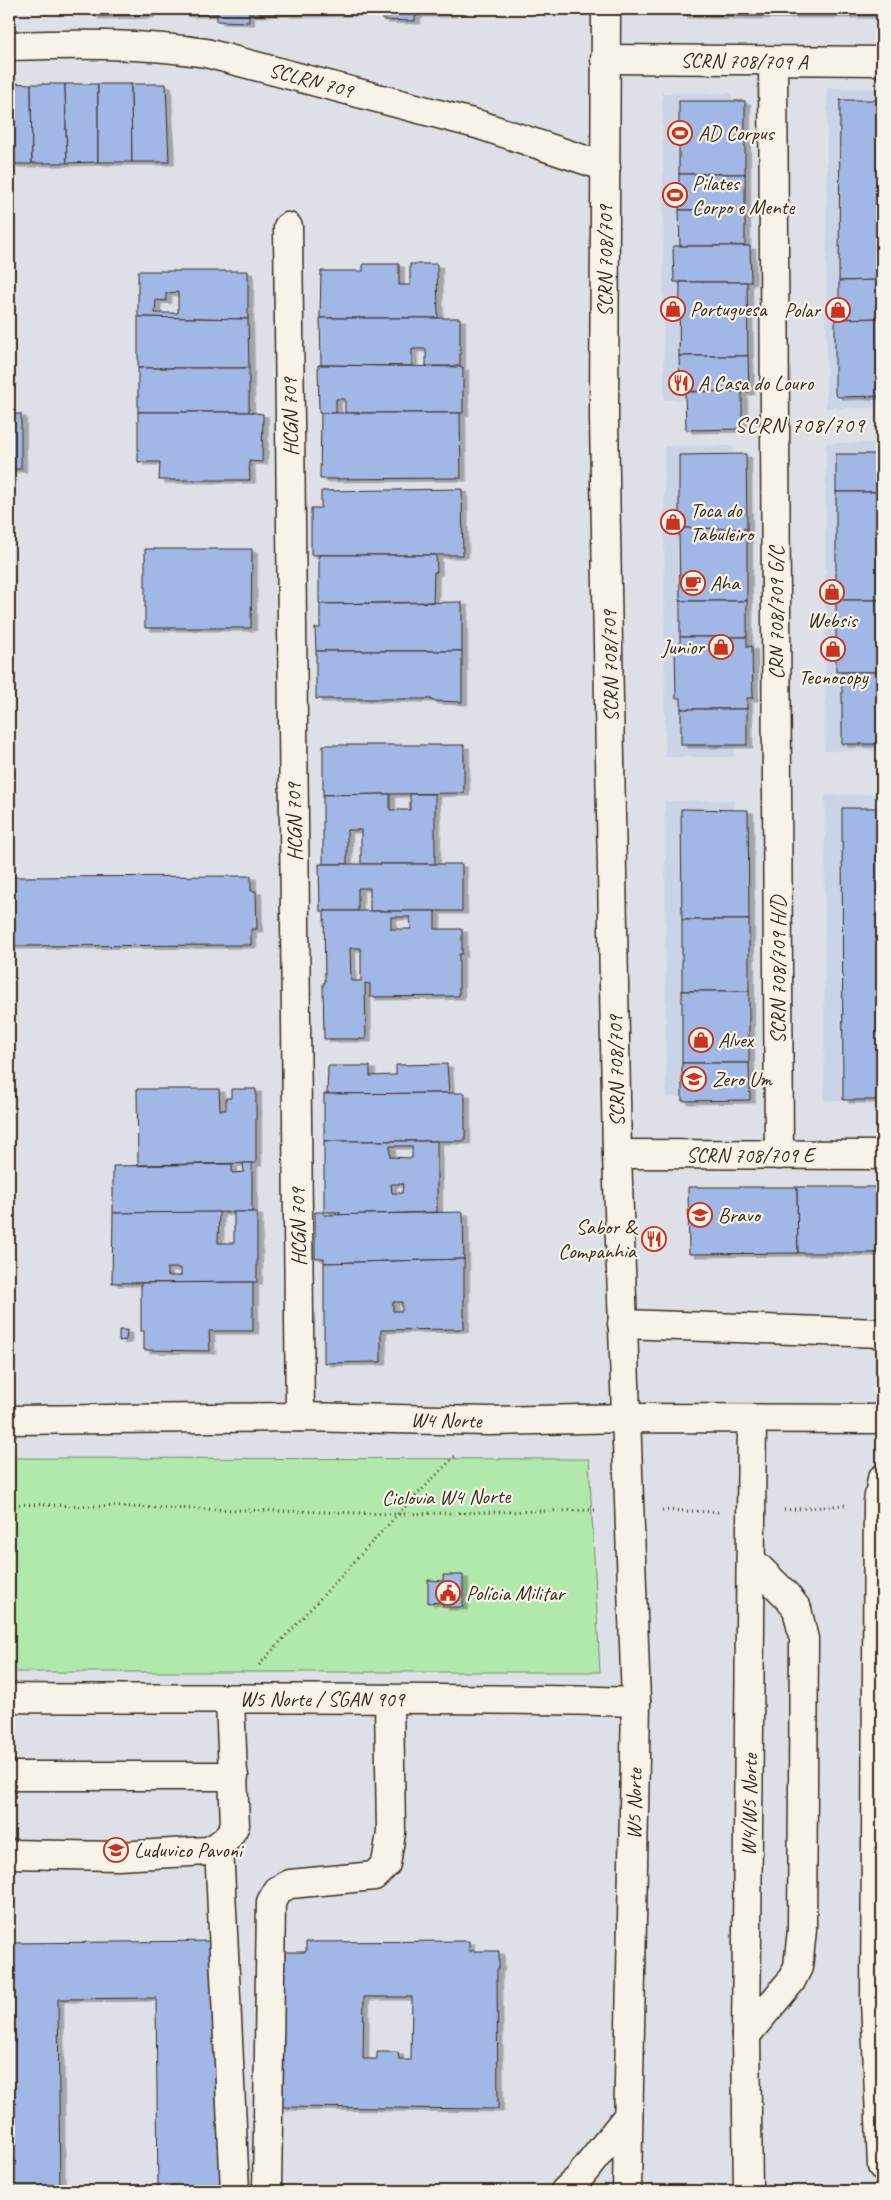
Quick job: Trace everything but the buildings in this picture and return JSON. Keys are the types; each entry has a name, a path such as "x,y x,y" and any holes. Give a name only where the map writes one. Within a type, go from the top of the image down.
{"main road":[{"name":"SCRN 708/709","path":"606,9 604,419 617,1154 626,1418"},
{"name":"SCLRN 709","path":"9,46 98,44 166,46 206,52 480,125 606,167"},
{"name":"SCRN 708/709 A","path":"605,59 773,62 882,61"},
{"name":"CRN 708/709 G/C","path":"773,62 777,785"},
{"name":"HCGN 709","path":"288,227 300,1417"},
{"name":"SCRN 708/709 H/D","path":"777,785 779,1155"},
{"name":"SCRN 708/709 E","path":"617,1154 882,1155"},
{"path":"622,1324 882,1332"},
{"name":"W4 Norte","path":"9,1420 300,1417 489,1421 626,1418 882,1419"},
{"name":"W5 Norte","path":"626,1418 636,1702 627,2191"},
{"name":"W4/W5 Norte","path":"748,2191 746,2035 752,1418"},
{"path":"880,1491 875,2000 882,2166"},
{"path":"746,2035 791,1981 798,1967 802,1920 804,1639 797,1609 752,1560"},
{"name":"W5 Norte / SGAN 909","path":"9,1698 230,1700 513,1698 636,1702"},
{"path":"266,2191 271,1902 278,1890 290,1884 374,1876 386,1864 390,1849 391,1833 389,1699"},
{"path":"9,1854 118,1856 208,1851 220,1846 228,1839 235,1825 230,1700"},
{"path":"9,1776 234,1776"},
{"path":"220,1846 235,2191"},
{"path":"573,2187 628,2116"}],"path":[{"path":"269,1699 254,1671 398,1514 489,1421"},
{"name":"Ciclovia W4 Norte","path":"9,1504 398,1514 628,1509 751,1512 880,1491"}],"shaded area":[{"path":"827,88 882,88 882,408 826,408"},
{"path":"662,93 732,93 733,399 664,400"},
{"path":"826,443 882,443 882,751 825,751"},
{"path":"664,446 733,446 734,757 665,757"},
{"path":"882,794 882,1101 824,1101 825,795"},
{"path":"734,800 735,1096 666,1097 665,801"}],"green space":[{"path":"9,1458 589,1459 600,1672 9,1672"}],"place":[{"name":"AD Corpus","path":"680,133"},
{"name":"Pilates Corpo e Mente","path":"675,195"},
{"name":"Portuguesa","path":"673,309"},
{"name":"Polar","path":"838,310"},
{"name":"A Casa do Louro","path":"681,383"},
{"name":"Toca do Tabuleiro","path":"673,522"},
{"name":"Aha","path":"693,583"},
{"name":"Websis","path":"832,592"},
{"name":"Junior","path":"721,647"},
{"name":"Tecnocopy","path":"833,649"},
{"name":"Alvex","path":"701,1040"},
{"name":"Zero Um","path":"694,1079"},
{"name":"Bravo","path":"700,1215"},
{"name":"Sabor & Companhia","path":"654,1239"},
{"name":"Polícia Militar","path":"448,1593"},
{"name":"Luduvico Pavoni","path":"116,1850"}],"district":[{"name":"SCRN 708/709","path":"800,425"}]}
